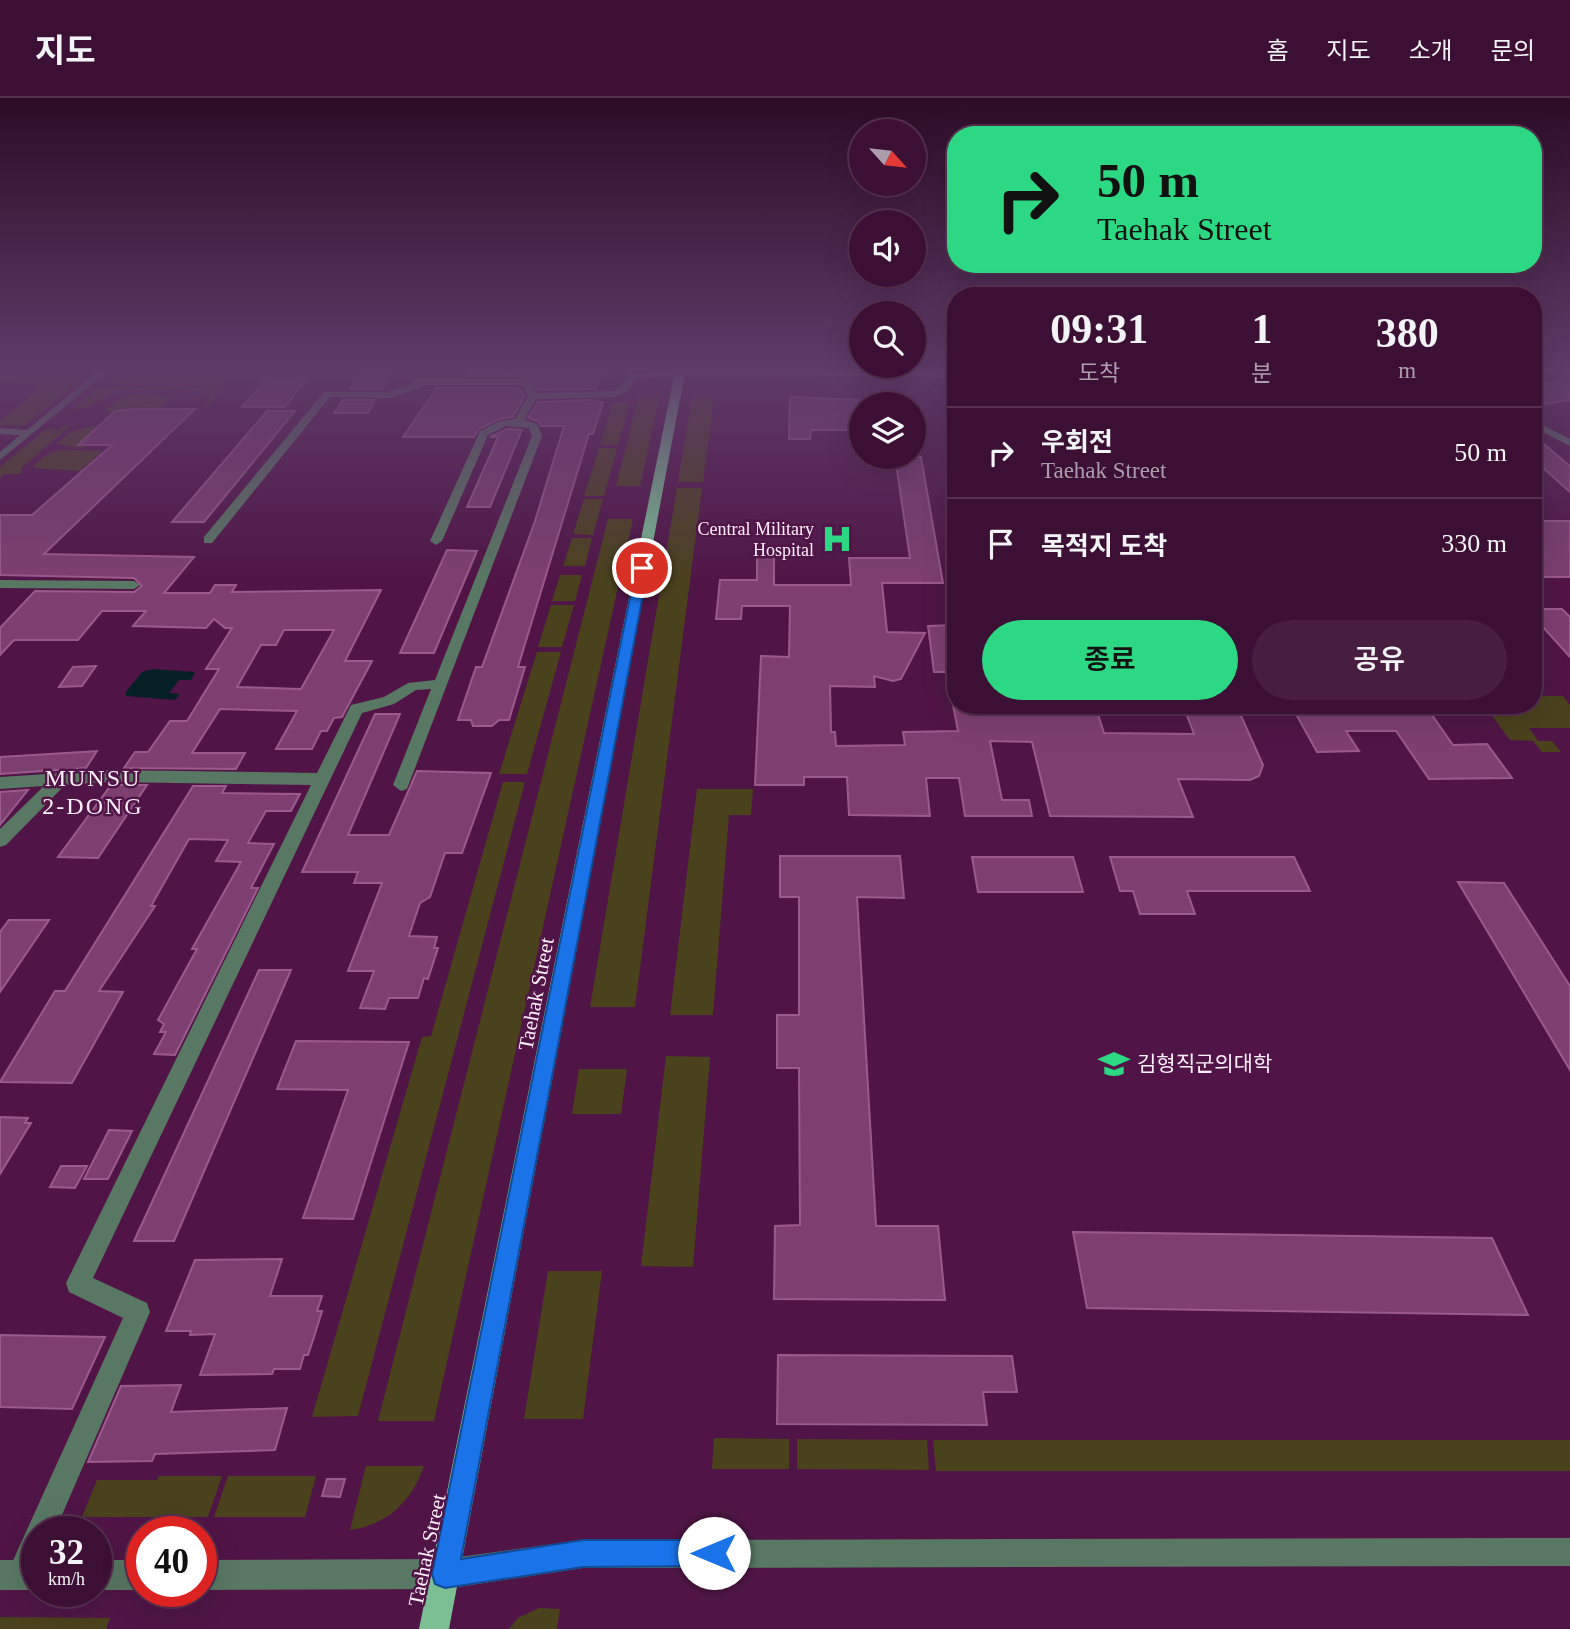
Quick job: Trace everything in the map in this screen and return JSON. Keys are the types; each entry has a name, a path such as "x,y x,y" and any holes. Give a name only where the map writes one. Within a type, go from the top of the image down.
{"main road":[{"name":"Taehak Street","path":"434,1629 668,438"}],"street":[{"path":"0,457 23,438"},
{"path":"208,540 291,438"},
{"path":"436,541 482,438"},
{"path":"401,785 536,438"},
{"path":"0,584 134,585"},
{"path":"48,1516 138,1312 78,1283 356,709 389,701 413,686 440,684"},
{"path":"0,783 111,776 321,779"},
{"path":"0,840 61,779"},
{"path":"217,1575 445,1574 583,1553 1570,1552"}],"shaded area":[{"path":"35,438 55,438 21,468 22,474 4,474 0,478 0,467"},
{"path":"63,438 84,438 77,445 84,446 82,448 56,444"},
{"path":"602,438 620,438 618,445 600,445"},
{"path":"628,438 650,438 640,486 616,486"},
{"path":"685,438 709,438 703,482 678,482"},
{"path":"599,448 617,448 604,496 584,496"},
{"path":"61,450 102,451 80,471 34,468 33,466 50,453"},
{"path":"677,488 702,488 635,1007 590,1007"},
{"path":"584,499 603,499 593,535 573,534"},
{"path":"608,519 633,519 434,1421 378,1421"},
{"path":"572,538 592,538 585,566 563,566"},
{"path":"560,575 582,575 575,601 552,601"},
{"path":"551,605 574,605 562,647 538,647"},
{"path":"537,652 561,652 527,774 499,774"},
{"path":"153,669 195,672 191,680 179,680 169,693 180,694 175,700 126,696 126,692 142,672"},
{"path":"1542,696 1563,696 1570,705 1570,728 1529,728 1538,741 1552,741 1561,752 1542,752 1533,741 1510,740 1491,714 1542,714"},
{"path":"503,782 525,782 358,1416 312,1417 422,1037 431,1036"},
{"path":"697,789 753,789 751,815 729,815 713,1015 670,1015"},
{"path":"666,1056 710,1057 693,1267 641,1266"},
{"path":"579,1069 627,1069 621,1114 572,1114"},
{"path":"548,1271 602,1271 583,1419 524,1419"},
{"path":"714,1438 789,1439 789,1469 712,1469"},
{"path":"797,1439 927,1440 929,1470 797,1469"},
{"path":"933,1440 1570,1440 1570,1471 936,1471"},
{"path":"366,1466 424,1466 413,1490 387,1517 350,1530"},
{"path":"159,1476 222,1476 208,1516 82,1516 97,1480 157,1480"},
{"path":"228,1476 316,1476 305,1517 214,1516"},
{"path":"539,1608 560,1609 557,1629 509,1629 518,1618"},
{"path":"0,1617 110,1618 106,1629 0,1629"}],"building":[{"path":"85,438 164,438 44,554 194,557 164,593 210,593 215,585 236,585 232,592 381,590 345,661 372,661 342,717 334,718 327,731 321,731 312,749 276,749 297,711 220,709 192,753 245,753 236,769 124,768 135,752 148,752 170,721 187,721 219,669 206,669 232,628 225,628 214,619 206,628 133,626 146,611 102,611 78,640 14,640 0,655 0,628 35,591 134,592 142,586 134,578 0,575 0,515 32,515 112,445 78,445","holes":["284,630 334,630 301,689 237,687 261,645 276,645"]},
{"path":"244,438 272,438 204,522 172,522"},
{"path":"497,438 518,438 490,507 467,507"},
{"path":"560,438 588,438 518,667 525,667 509,720 499,720 492,726 473,726 471,720 458,720 476,667 482,667 535,521"},
{"path":"1542,443 1570,466 1570,492 1542,467"},
{"path":"897,469 923,469 943,583 882,583 887,632 925,633 901,679 893,681 874,676 875,687 830,686 831,732 835,732 836,746 905,745 903,732 958,731 955,714 1098,714 1104,733 1194,734 1186,714 1240,714 1263,765 1259,776 1250,780 1178,779 1193,817 1050,816 1032,742 990,741 1002,800 1029,800 1032,816 965,816 959,778 926,778 930,816 849,815 847,777 804,777 804,785 755,785 761,656 789,657 790,606 742,606 741,619 716,619 720,580 757,580 757,557 774,557 774,585 851,585 849,558 910,558"},
{"path":"1542,521 1570,521 1570,577 1542,577"},
{"path":"447,550 477,551 434,653 400,653"},
{"path":"1542,609 1562,609 1570,617 1570,657 1542,626"},
{"path":"947,625 947,672 934,672 928,626"},
{"path":"96,666 82,686 59,687 73,667"},
{"path":"375,714 400,714 348,835 389,835 417,771 491,773 462,853 445,853 430,897 420,903 409,936 437,937 434,948 438,948 428,979 424,978 418,998 389,998 385,1009 360,1008 374,971 348,971 382,883 354,883 358,872 302,872"},
{"path":"1296,714 1431,714 1453,745 1487,744 1512,778 1429,779 1396,731 1346,731 1359,751 1317,752"},
{"path":"97,751 86,768 0,774 0,757"},
{"path":"111,785 147,785 98,858 58,857"},
{"path":"193,786 226,786 222,793 300,794 291,811 266,811 248,843 274,844 251,888 258,888 175,1055 154,1054 166,1032 160,1032 164,1024 158,1020 197,949 192,949 241,862 216,861 228,840 189,839 151,906 155,906 99,991 123,992 72,1083 0,1082 55,991 65,991"},
{"path":"28,790 0,825 0,792"},
{"path":"780,856 900,856 904,898 857,897 876,1226 938,1226 945,1300 774,1299 775,1226 800,1225 799,1068 777,1068 777,1015 799,1015 799,897 780,897"},
{"path":"972,857 1073,857 1083,892 978,892"},
{"path":"1110,857 1294,857 1310,891 1187,891 1195,914 1140,914 1133,891 1120,891"},
{"path":"1458,882 1504,883 1570,986 1570,1070"},
{"path":"9,920 49,920 0,992 0,932"},
{"path":"259,970 291,970 174,1241 134,1241"},
{"path":"296,1041 409,1042 353,1219 303,1218 348,1090 277,1089"},
{"path":"0,1117 28,1118 25,1123 31,1123 0,1174"},
{"path":"109,1130 132,1131 108,1179 84,1179"},
{"path":"61,1166 87,1166 75,1188 50,1187"},
{"path":"1073,1232 1492,1238 1528,1315 1087,1308"},
{"path":"282,1259 270,1296 322,1296 317,1311 322,1311 308,1355 304,1355 300,1369 274,1369 272,1374 200,1375 215,1334 190,1335 191,1331 166,1331 195,1260"},
{"path":"0,1335 105,1337 72,1409 0,1407"},
{"path":"778,1355 1012,1356 1017,1392 983,1392 987,1425 777,1424"},
{"path":"181,1385 171,1412 287,1408 275,1450 155,1454 152,1461 88,1462 121,1386"},
{"path":"327,1479 345,1479 340,1497 322,1496"}],"place":[{"name":"Central Military Hospital","path":"837,539"},
{"name":"김형직군의대학","path":"1114,1064"}],"district":[{"name":"MUNSU 2-DONG","path":"93,792"}],"route":[{"path":"642,568 445,1574 583,1553 714,1553"}]}
